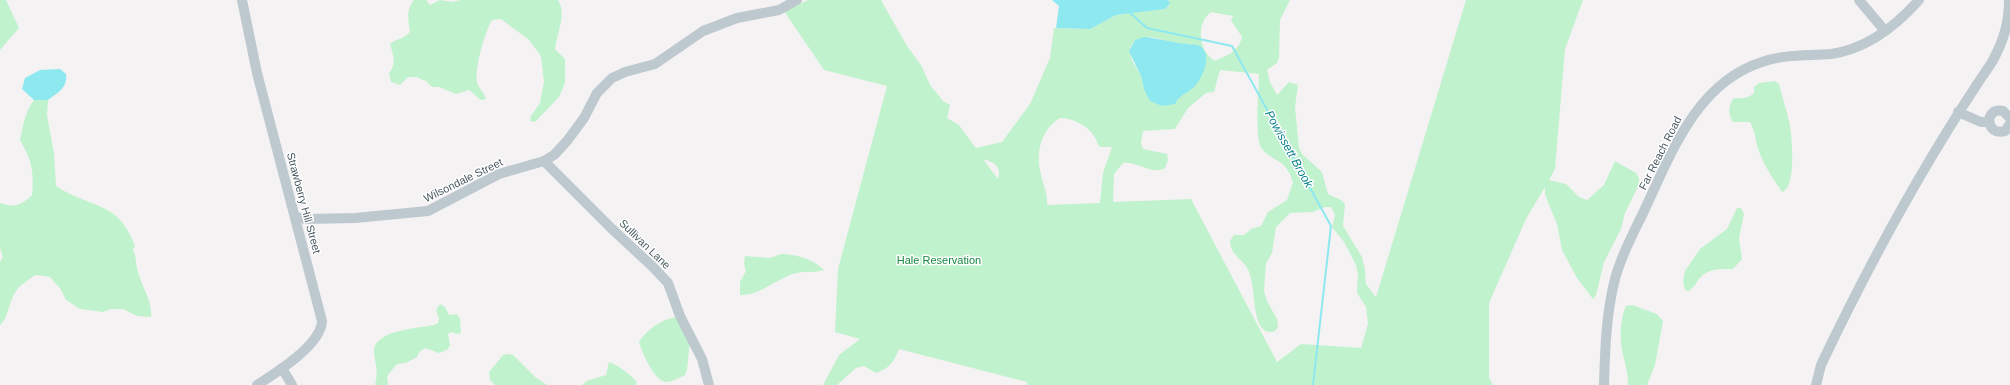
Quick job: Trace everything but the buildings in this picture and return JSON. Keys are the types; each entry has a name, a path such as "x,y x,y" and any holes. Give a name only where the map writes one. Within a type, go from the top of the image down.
{"street":[{"name":"Strawberry Hill Street","path":"242,0 257,73 319,305 322,324 318,334 282,368 257,385"},
{"name":"Wilsondale Street","path":"295,217 306,219 355,218 428,211 498,174 544,161 554,155 567,141 584,118 598,93 612,78 625,72 655,64 703,31 737,18 779,10 797,0"},
{"path":"1859,0 1885,31"},
{"name":"Far Reach Road","path":"1604,385 1605,345 1614,283 1623,258 1664,168 1681,133 1696,110 1726,81 1744,69 1779,58 1832,54 1867,43 1885,31 1919,0"},
{"path":"1816,385 1821,365 1888,231 1924,167 1958,112 1992,62 2001,45 2006,31 2009,0"},
{"path":"2010,118 2003,111 1996,111 1990,115 1989,122 1991,128 1998,132 2005,131 2010,124"},
{"path":"1958,112 1981,122 1989,122"},
{"name":"Sullivan Lane","path":"544,161 611,228 653,266 668,283 680,316 702,359 709,385"},
{"path":"282,368 292,385"}],"green space":[{"path":"0,0 6,0 19,28 0,50"},
{"path":"414,0 426,0 430,5 440,0 453,2 460,0 558,0 561,6 562,18 555,49 565,59 565,83 559,97 535,122 530,121 531,116 540,103 544,82 541,56 529,40 501,19 492,20 489,26 483,42 477,69 477,83 486,99 481,100 469,90 456,94 439,87 432,87 426,81 416,77 408,77 400,85 391,82 389,73 393,66 394,59 390,44 410,32 408,19 409,11"},
{"name":"Hale Reservation","path":"808,0 881,0 907,46 921,65 930,85 943,101 950,105 947,118 959,125 976,148 1002,142 1030,104 1050,58 1054,28 1090,29 1116,15 1165,9 1170,5 1168,0 1290,0 1280,20 1279,58 1277,63 1267,70 1270,82 1277,95 1289,82 1298,85 1295,107 1299,148 1302,154 1322,172 1328,194 1341,200 1345,204 1343,226 1362,257 1366,284 1376,297 1466,0 1583,0 1565,49 1555,169 1549,180 1566,184 1579,197 1587,200 1604,185 1615,161 1636,173 1639,178 1639,185 1625,213 1621,229 1604,262 1596,295 1593,299 1577,278 1562,250 1557,224 1545,195 1545,187 1526,219 1489,303 1489,378 1493,385 1027,385 1027,382 899,349 891,364 881,371 876,373 864,366 856,368 837,385 823,385 839,355 860,339 835,332 838,269 887,86 824,70 784,11","holes":["1211,12 1233,16 1231,20 1242,37 1235,49 1228,55 1215,61 1205,51 1202,45 1201,30 1206,17","1152,37 1179,44 1195,45 1186,93 1178,98 1144,89 1141,76 1132,60 1130,48 1135,40","1220,70 1259,74 1258,135 1260,143 1262,149 1267,154 1287,168 1293,182 1287,200 1268,212 1261,226 1251,229 1244,235 1234,235 1230,241 1233,252 1246,266 1249,273 1256,315 1259,323 1263,329 1268,332 1275,331 1278,327 1277,319 1267,301 1264,291 1266,264 1272,253 1276,227 1290,213 1313,212 1325,207 1331,207 1335,215 1332,227 1344,242 1356,265 1358,274 1357,293 1366,307 1368,324 1361,348 1301,344 1277,362 1191,199 1113,202 1114,174 1123,163 1134,164 1155,170 1165,168 1168,160 1167,154 1143,149 1141,143 1143,131 1175,129 1188,108 1206,93 1214,92","1060,118 1074,121 1083,125 1091,132 1100,147 1112,147 1103,173 1100,203 1047,205 1046,193 1039,166 1039,150 1044,135 1053,123","983,159 994,163 998,168 998,179"]},
{"path":"1775,81 1779,84 1788,116 1792,148 1792,171 1790,181 1787,189 1782,192 1762,159 1750,122 1733,122 1730,113 1730,107 1734,98 1744,98 1752,95 1754,93 1754,87 1759,83"},
{"path":"34,100 48,100 47,115 54,154 56,186 112,213 120,220 128,231 135,246 133,250 136,266 150,305 151,317 137,316 123,309 111,309 103,312 80,309 66,300 60,288 50,277 36,275 22,284 16,291 5,319 0,325 0,262 3,257 0,248 0,203 5,205 18,205 32,195 33,179 30,160 20,140 26,114"},
{"path":"1737,208 1741,208 1744,214 1739,238 1742,259 1733,269 1716,270 1704,274 1689,291 1685,290 1683,282 1685,271 1700,249 1727,229"},
{"path":"781,254 804,258 820,266 824,270 789,275 755,293 740,295 740,282 746,271 744,264 745,256 770,258"},
{"path":"440,304 445,307 449,315 457,314 460,319 461,332 459,334 451,332 448,334 450,345 447,350 439,353 425,348 419,352 417,357 406,363 397,364 387,376 388,385 375,385 377,371 374,352 376,345 381,339 398,331 438,323 439,318 436,310"},
{"path":"1632,305 1657,314 1663,321 1655,365 1647,385 1628,385 1627,370 1621,343 1621,330 1622,317 1626,306"},
{"path":"676,317 690,341 687,370 685,375 667,382 662,381 653,372 639,342 646,333 655,326 665,320"},
{"path":"503,355 513,355 535,377 547,385 495,385 490,380 489,372"},
{"path":"609,362 628,373 637,382 636,385 582,385 587,381 606,375"}],"water":[{"path":"1052,0 1168,0 1170,4 1165,9 1116,15 1090,29 1056,28 1059,6"},
{"path":"1144,37 1197,45 1204,50 1206,60 1204,72 1195,86 1181,96 1175,104 1162,106 1150,101 1144,89 1141,76 1129,51 1135,40"},
{"path":"60,69 66,74 64,87 48,100 34,100 22,89 25,78 40,70"}],"waterway":[{"name":"Powissett Brook","path":"1129,12 1147,28 1232,46 1331,226 1313,385"}]}
